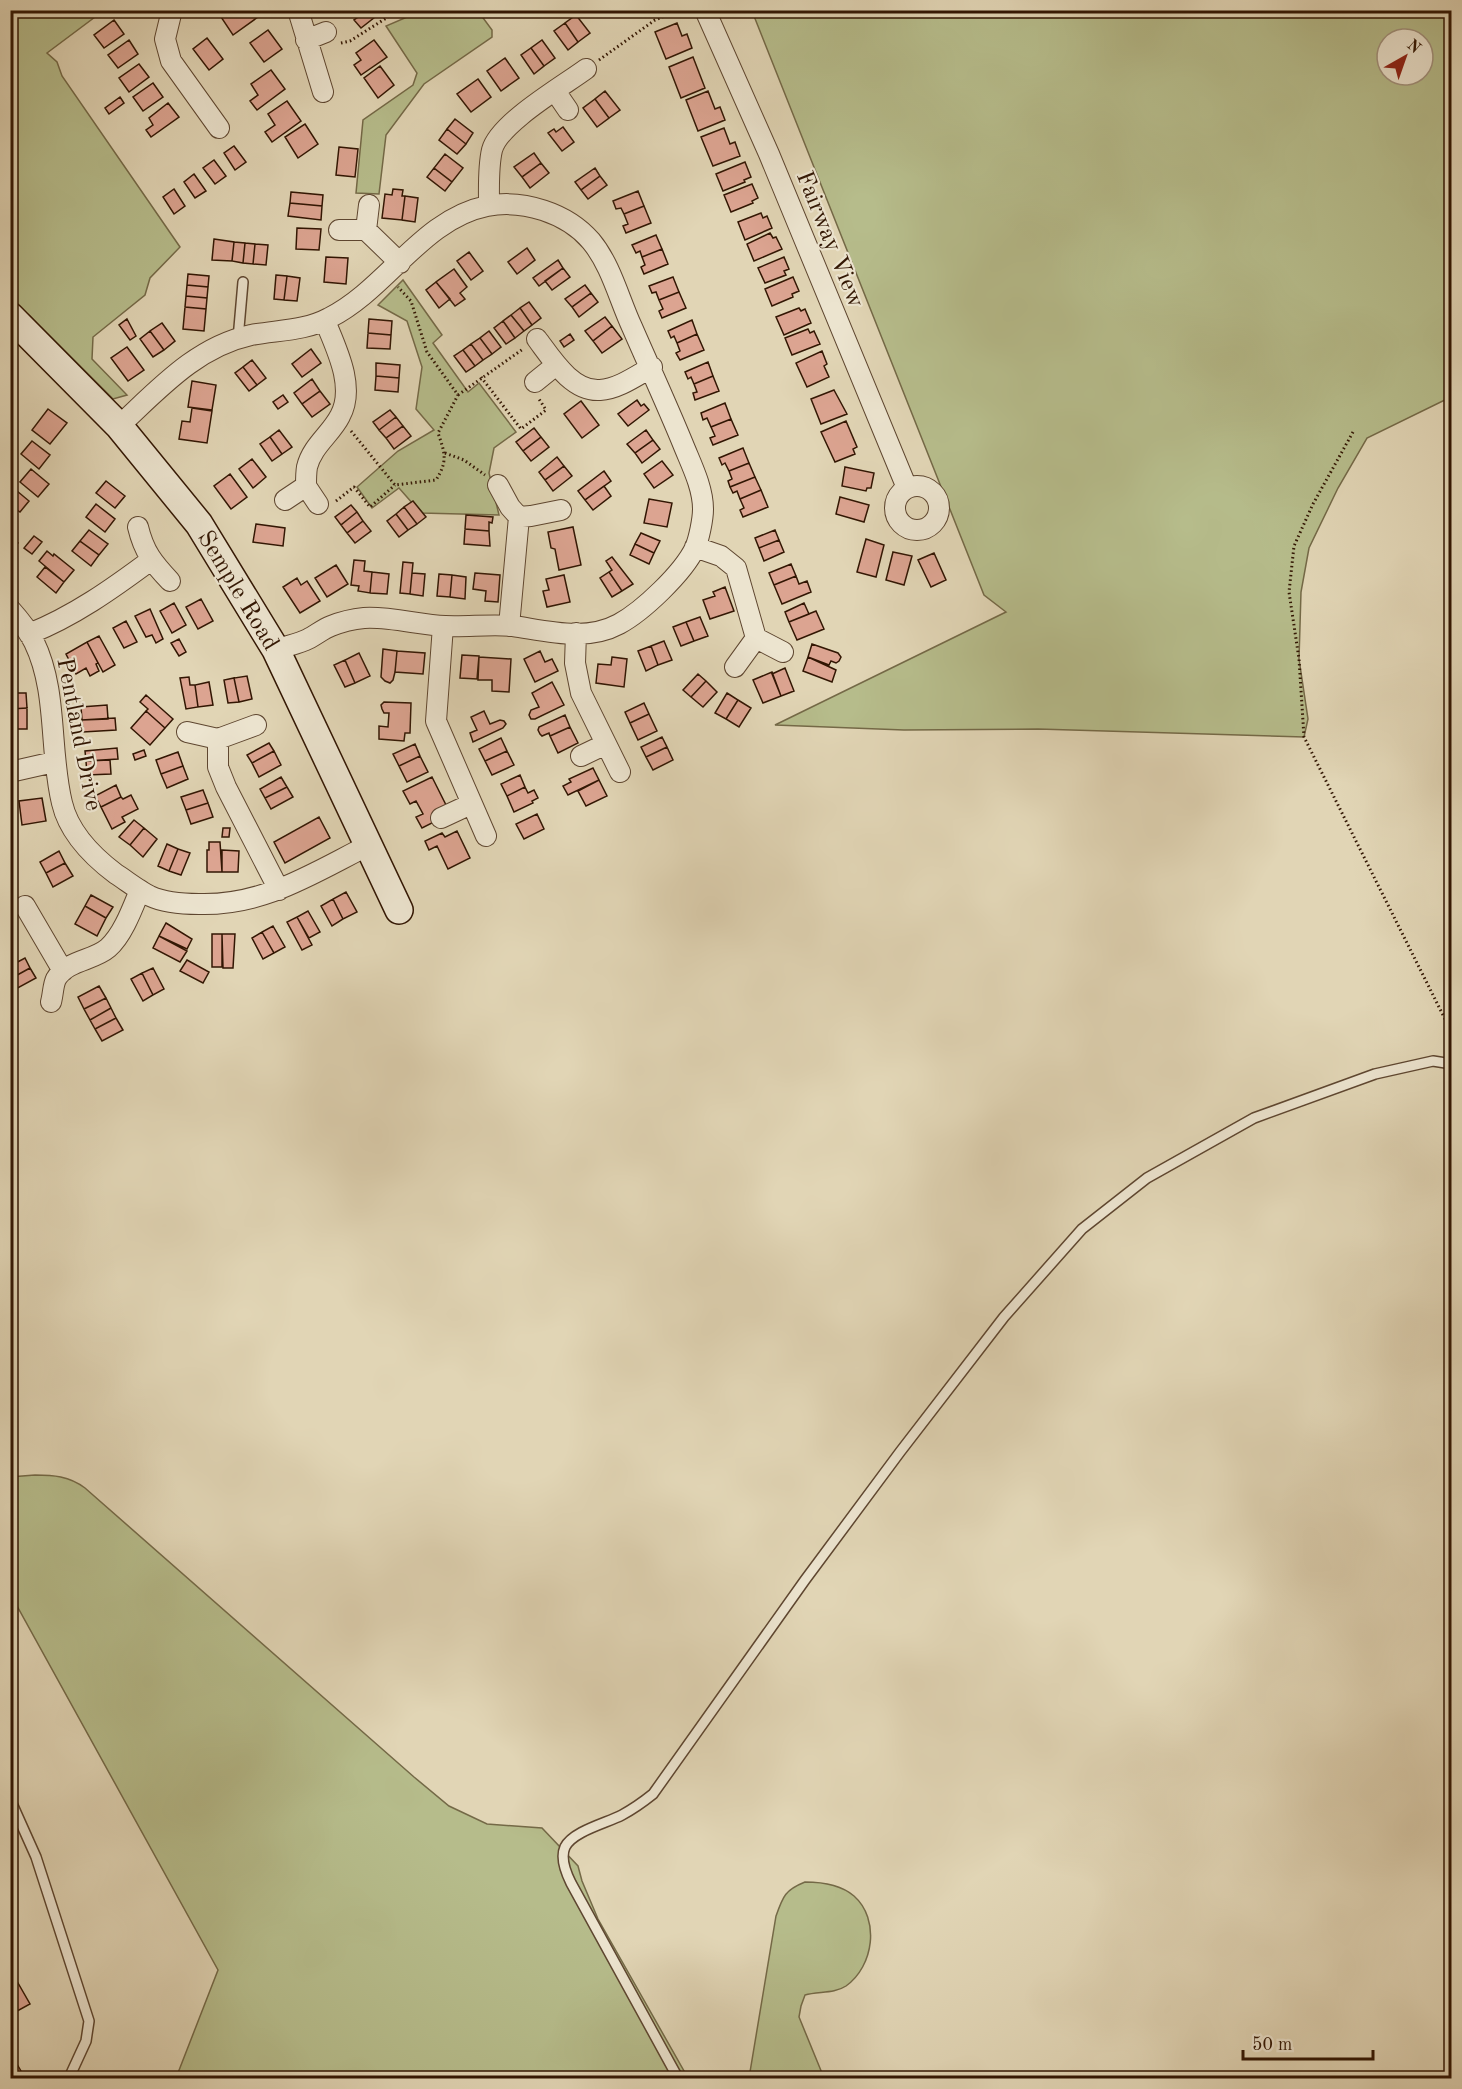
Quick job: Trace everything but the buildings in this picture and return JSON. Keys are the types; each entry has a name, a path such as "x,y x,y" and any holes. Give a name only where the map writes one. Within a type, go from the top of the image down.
{"street":[{"path":"172,10 165,39 171,61 198,115 219,128"},
{"path":"298,10 323,92"},
{"name":"Fairway View","path":"705,10 769,154 907,488"},
{"path":"306,40 326,32"},
{"path":"489,205 490,165 493,147 500,134 512,122 586,69"},
{"path":"555,91 568,110"},
{"path":"369,205 366,230 393,268"},
{"path":"120,426 174,374 210,348 249,336 293,330 325,321 352,306 437,228 458,214 489,205 518,205 549,211 568,222 590,241 607,266 652,368 699,485 703,509 695,547 681,568 653,598 636,612 617,625 603,630 559,634 509,626 443,626 366,618 330,626 307,639 276,650"},
{"path":"339,230 366,230"},
{"name":"Semple Road","path":"10,315 120,426 199,524 276,650 399,910"},
{"path":"324,505 306,486 307,467 314,451 341,414 345,375 325,321"},
{"path":"537,339 556,365 569,378 599,390 618,385 652,368"},
{"path":"536,382 556,365"},
{"path":"498,485 510,507 519,517 509,626"},
{"path":"285,500 306,486"},
{"path":"519,517 561,510"},
{"path":"138,527 142,544 151,560 170,581"},
{"path":"695,547 721,556 736,567 756,638 783,652"},
{"path":"29,634 55,624 99,598 151,560"},
{"name":"Pentland Drive","path":"10,609 34,642 47,680 54,762 63,805 74,831 90,852 140,890 151,896 181,904 215,905 245,901 279,890 369,845"},
{"path":"443,626 436,721 486,836"},
{"path":"576,633 575,663 581,693 620,772"},
{"path":"735,667 756,638"},
{"path":"187,732 218,740 256,725"},
{"path":"218,740 218,767 226,787 279,890"},
{"path":"581,756 606,744"},
{"path":"10,772 54,762"},
{"path":"441,818 471,804"},
{"path":"51,1002 55,980 63,971 76,962 93,958 110,947 125,924 140,890"},
{"path":"25,906 63,971"}],"lane":[{"path":"238,339 243,282"},
{"path":"678,2079 571,1883 564,1860 565,1846 577,1835 620,1816 653,1794 805,1580 900,1452 1004,1317 1082,1229 1147,1179 1254,1118 1375,1074 1433,1061 1452,1064"},
{"path":"10,1799 25,1828 36,1857 89,2021 86,2041 69,2079"}],"path":[{"path":"326,32 338,43 350,41 399,10"},
{"path":"586,69 655,20 679,10"},
{"path":"393,268 411,301 427,352 458,394"},
{"path":"324,505 354,487 370,507 396,485 436,480 443,469 445,453 438,434 458,394 537,339"},
{"path":"481,377 521,429 546,410 538,400 541,398 531,386 536,382"},
{"path":"341,414 346,424 396,485"},
{"path":"1353,432 1313,504 1294,546 1289,592 1299,659 1304,737 1452,1033"},
{"path":"445,453 464,460 498,485"}],"green space":[{"path":"10,11 103,11 47,53 57,62 62,76 180,247 150,278 145,295 93,337 92,359 127,395 113,399 30,316 11,301"},
{"path":"421,11 478,11 492,30 492,37 424,84 386,135 379,194 356,193 363,120 413,85 417,73 386,26"},
{"path":"752,11 1451,11 1451,397 1367,438 1338,488 1309,548 1301,592 1299,659 1308,719 1304,737 1038,729 904,730 775,725 1006,612 984,595"},
{"path":"403,280 442,335 433,343 468,392 479,383 516,432 494,448 489,473 499,515 421,513 399,488 372,508 357,487 398,451 434,430 416,409 422,367 407,321 378,305"},
{"path":"35,1475 61,1477 85,1488 449,1806 487,1824 542,1828 578,1866 598,1919 688,2078 176,2078 218,1970 11,1595 10,1477"},
{"path":"805,1882 831,1885 854,1896 868,1917 870,1942 868,1955 863,1967 846,1986 805,1995 801,2006 799,2017 824,2078 749,2078 776,1916 786,1894"}]}
